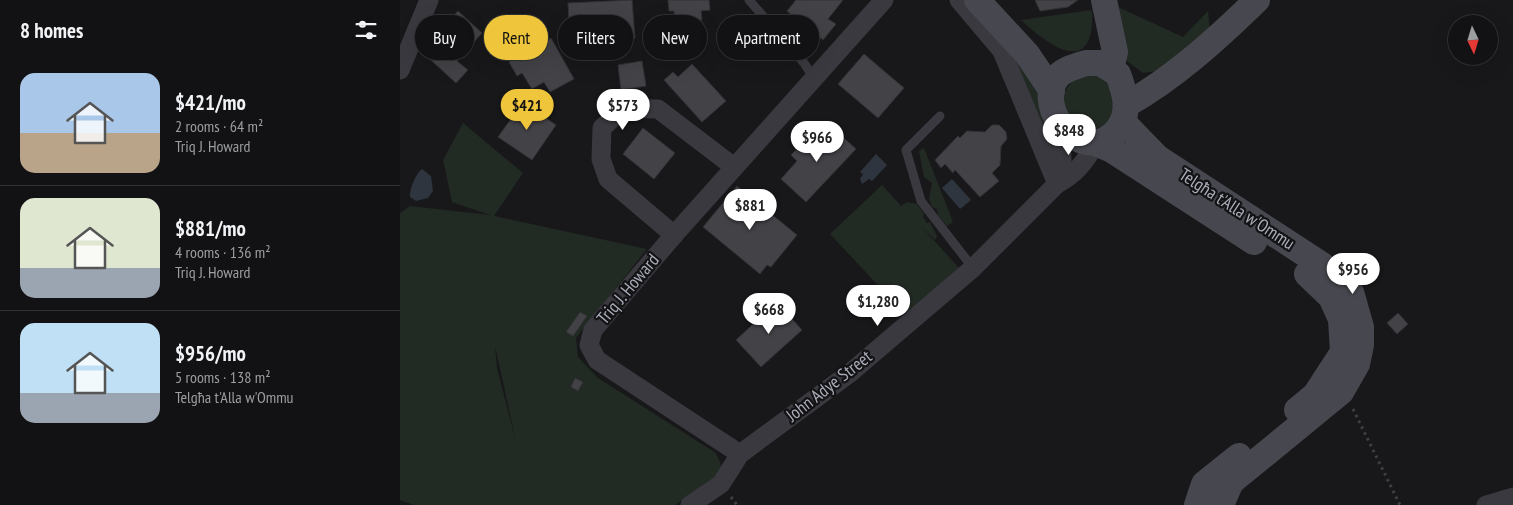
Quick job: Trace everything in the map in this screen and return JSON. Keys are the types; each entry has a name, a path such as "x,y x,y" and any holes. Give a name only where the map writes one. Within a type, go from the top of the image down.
{"main road":[{"path":"979,2 1027,54 1052,91 1055,116 1061,125 1072,137 1082,142 1096,143 1113,135 1124,114 1234,23 1257,0"},
{"path":"979,2 1031,42 1077,65 1100,63 1115,71 1151,76 1177,70"},
{"path":"1104,6 1115,52 1115,71 1124,114"},
{"path":"1052,91 1058,76 1077,65 1095,46 1104,6"},
{"name":"Telgħa t'Alla w'Ommu","path":"1124,114 1158,158 1322,265 1351,292 1361,327 1361,345 1357,364 1341,392 1231,482 1221,505"},
{"name":"Telgħa t'Alla w'Ommu","path":"1096,143 1112,150 1309,276 1331,297 1341,319 1343,352 1315,395 1204,484 1197,505"}],"street":[{"path":"400,70 430,0"},
{"name":"Triq J. Howard","path":"740,454 598,360 589,346 593,330 813,77 884,0"},
{"path":"979,2 1002,51 1057,184"},
{"path":"674,235 608,179 601,159 602,128 623,108 658,109 734,167"},
{"path":"1057,184 1062,162 1061,125"},
{"name":"John Adye Street","path":"690,505 721,484 740,454 850,373 973,268 1057,184 1072,176 1082,167 1096,143"},
{"path":"1486,505 1513,497"}],"lane":[{"path":"749,0 804,63 813,77"},
{"path":"940,116 906,150 921,201 973,268"}],"path":[{"path":"1350,403 1400,505"}],"shaded area":[{"path":"1118,7 1183,37 1208,11 1210,32 1164,70 1143,73 1123,58"},
{"path":"1092,10 1091,31 1086,44 1078,51 1068,51 1057,47 1045,40 1021,20"},
{"path":"1007,47 1040,81 1043,115 1059,153 1057,167"},
{"path":"1090,75 1100,77 1109,83 1115,92 1117,102 1115,112 1109,121 1100,127 1090,129 1080,127 1071,121 1065,112 1063,102 1065,92 1071,83 1080,77"},
{"path":"463,123 523,173 494,216 647,249 576,338 578,357 598,378 716,453 724,472 675,505 414,505 400,500 400,213 410,206 490,215 452,202 443,160","holes":["495,346 515,438 497,368"]},
{"path":"924,148 953,222 947,226 938,215 937,209 932,207 929,199 932,183 924,177 919,151"},
{"path":"876,154 887,165 872,181 869,179 862,184 860,179 863,174 860,172"},
{"path":"422,169 431,176 433,191 428,198 416,201 410,197 411,190 415,178"},
{"path":"952,179 971,200 960,209 942,188"},
{"path":"882,185 901,206 907,202 917,204 924,214 923,217 927,223 930,222 937,236 935,240 920,225 959,268 905,314 830,234"}],"building":[{"path":"632,0 635,38 633,38 633,15 569,15 568,3"},
{"path":"668,0 709,0 710,10 701,11 701,15 674,15 674,11 669,11"},
{"path":"796,0 843,0 828,19 836,24 823,40 819,37 819,15 792,15 787,11"},
{"path":"1035,0 1078,0 1068,7 1040,11"},
{"path":"458,11 462,15 454,15"},
{"path":"474,26 482,33 474,42"},
{"path":"551,38 558,50 558,60 563,60 574,79 550,92 544,82 532,89 522,73 517,76 509,62 512,60 548,60 548,40"},
{"path":"864,54 904,88 878,118 838,84"},
{"path":"431,60 458,60 468,70 456,83"},
{"path":"642,61 646,86 621,90 618,65"},
{"path":"692,64 726,101 702,122 664,80 673,72 678,77"},
{"path":"523,102 556,125 532,160 498,137"},
{"path":"992,125 999,125 1006,132 1007,139 1001,146 1000,165 992,173 999,181 980,197 955,170 953,173 945,164 941,168 935,160 958,136 960,138 967,131 985,132"},
{"path":"643,128 675,153 654,179 623,154"},
{"path":"834,129 856,149 806,202 781,179 797,161 791,155 806,139 811,144 823,132 828,136"},
{"path":"737,186 797,235 771,267 767,265 760,274 703,227"},
{"path":"777,302 802,330 761,367 736,340"},
{"path":"580,312 587,316 573,336 566,332"},
{"path":"1398,313 1408,324 1397,334 1387,323"},
{"path":"575,378 583,382 578,391 571,387"}]}
